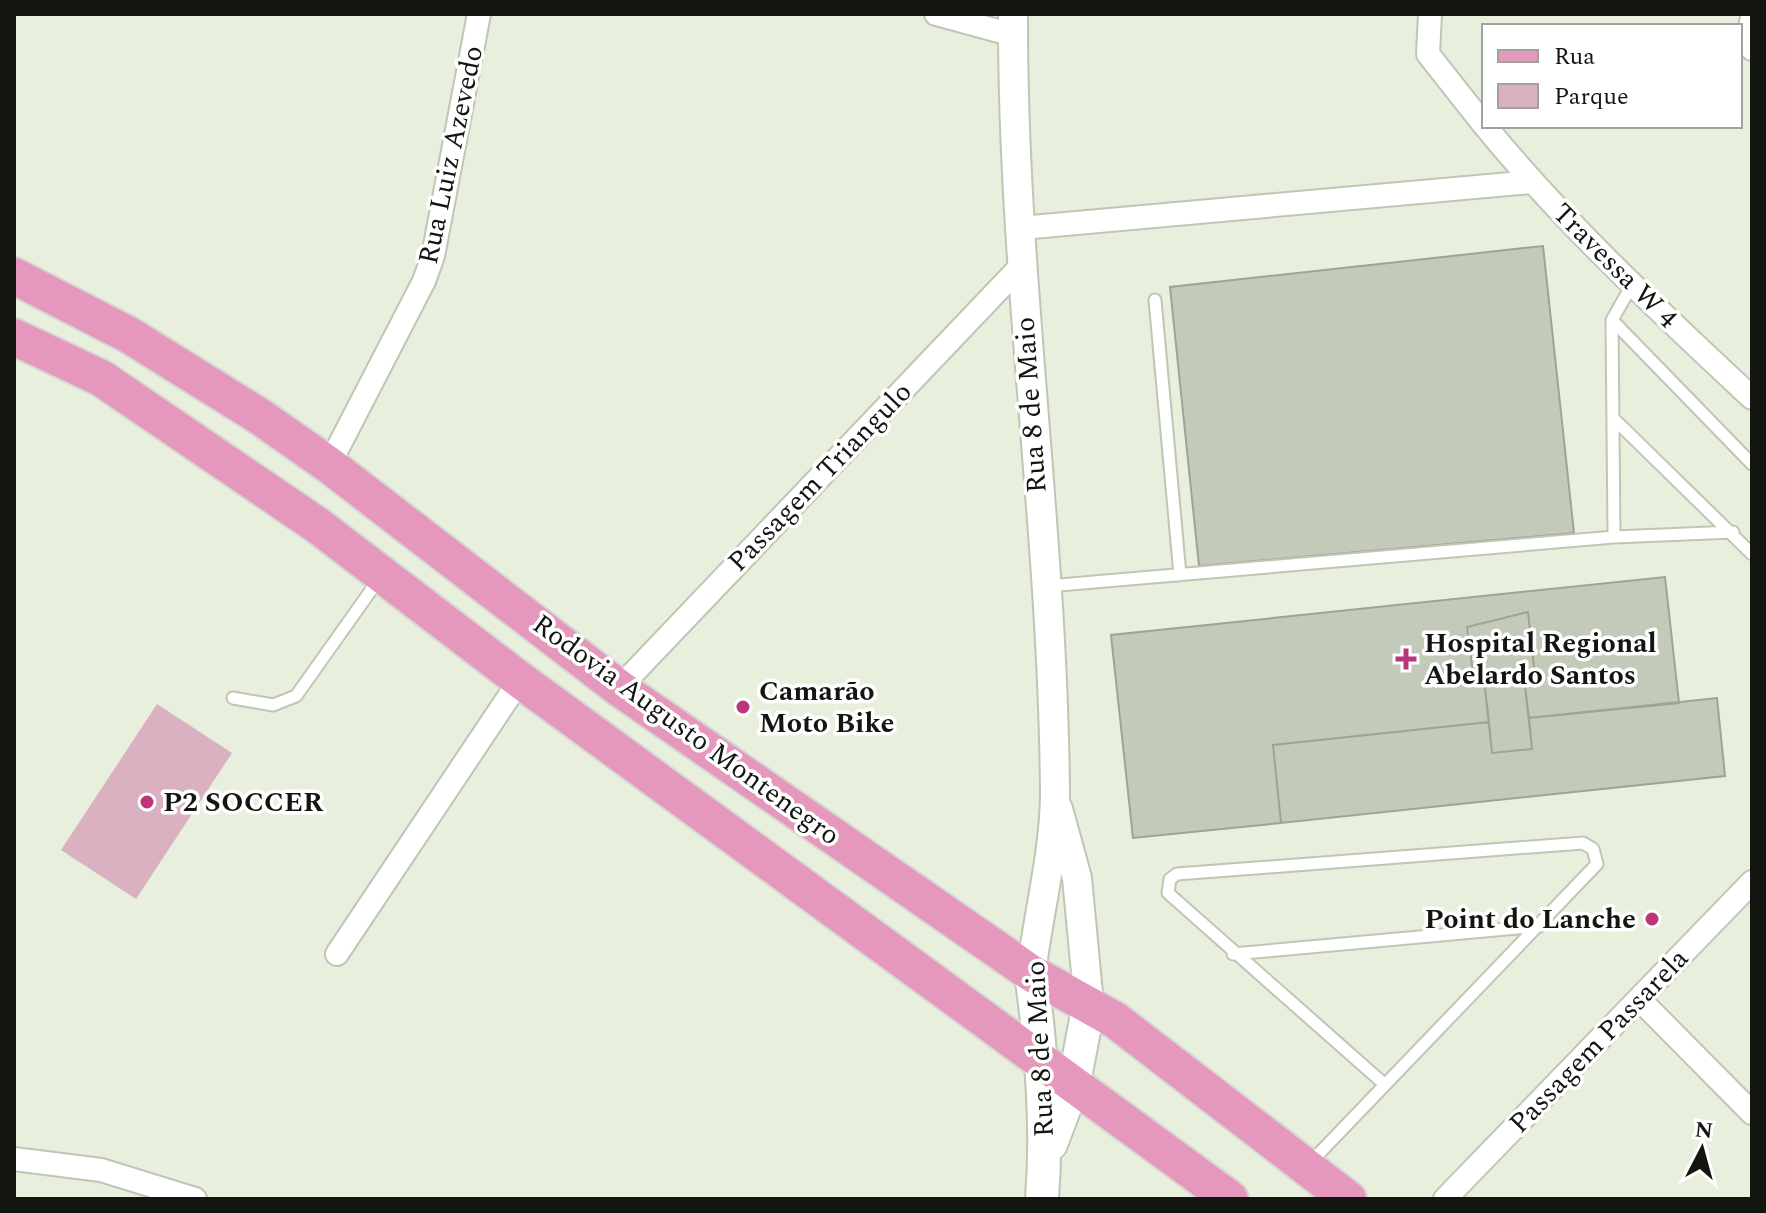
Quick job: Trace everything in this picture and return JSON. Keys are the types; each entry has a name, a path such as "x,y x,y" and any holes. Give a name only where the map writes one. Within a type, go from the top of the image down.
{"main road":[{"name":"Rodovia Augusto Montenegro","path":"14,276 129,335 259,416 329,465 619,688 1031,973 1089,1004 1348,1199"},
{"path":"101,378 129,335"},
{"name":"Rodovia Augusto Montenegro","path":"14,337 101,378 317,525 520,680 1230,1199"},
{"name":"Rua 8 de Maio","path":"1031,973 1042,1059 1046,1159 1042,1199"},
{"name":"Rua 8 de Maio","path":"1046,1159 1074,1083 1089,1004"}],"street":[{"name":"Rua Luiz Azevedo","path":"329,465 424,281 433,256 479,14"},
{"path":"936,14 1013,25"},
{"name":"Travessa W 4","path":"1430,14 1428,54 1482,122"},
{"path":"1752,18 1747,40 1752,49"},
{"name":"Rua 8 de Maio","path":"1013,25 1021,266 1045,586 1055,796 1031,973"},
{"name":"Travessa W 4","path":"1486,128 1531,182 1632,285 1752,398"},
{"path":"1021,228 1531,182"},
{"name":"Passagem Triangulo","path":"619,688 1021,266"},
{"path":"337,954 520,680"},
{"name":"Rua 8 de Maio","path":"1055,796 1077,878 1089,1004"},
{"name":"Passagem Passarela","path":"1445,1199 1752,882"},
{"path":"1640,1000 1752,1113"},
{"path":"14,1159 101,1170 195,1199"}],"lane":[{"path":"1614,537 1612,320 1632,285"},
{"path":"1155,300 1180,575"},
{"path":"1612,320 1752,464"},
{"path":"1614,419 1733,532 1752,554"},
{"path":"1045,586 1614,537 1733,532"},
{"path":"233,698 273,705 296,696 382,575"},
{"path":"1306,1167 1383,1083 1540,926 1597,864 1593,849 1583,843 1177,874 1170,879 1168,893 1233,954 1383,1083"},
{"path":"1233,954 1540,926"}],"green space":[{"name":"P2 SOCCER","path":"157,704 232,753 136,899 61,850"}],"building":[{"path":"1543,246 1574,533 1199,566 1170,287"},
{"path":"1665,577 1679,703 1529,718 1524,678 1535,676 1528,612 1467,627 1474,681 1484,680 1489,722 1273,745 1281,823 1133,838 1111,635"},
{"path":"1528,612 1535,676 1524,678 1532,749 1492,753 1484,680 1474,681 1467,627"},
{"path":"1717,698 1725,776 1281,823 1273,745 1489,722 1492,753 1532,749 1529,718"}],"place":[{"name":"Hospital Regional Abelardo Santos","path":"1406,659"},
{"name":"Camarão Moto Bike","path":"743,707"},
{"name":"P2 SOCCER","path":"147,802"},
{"name":"Point do Lanche","path":"1652,919"}]}
